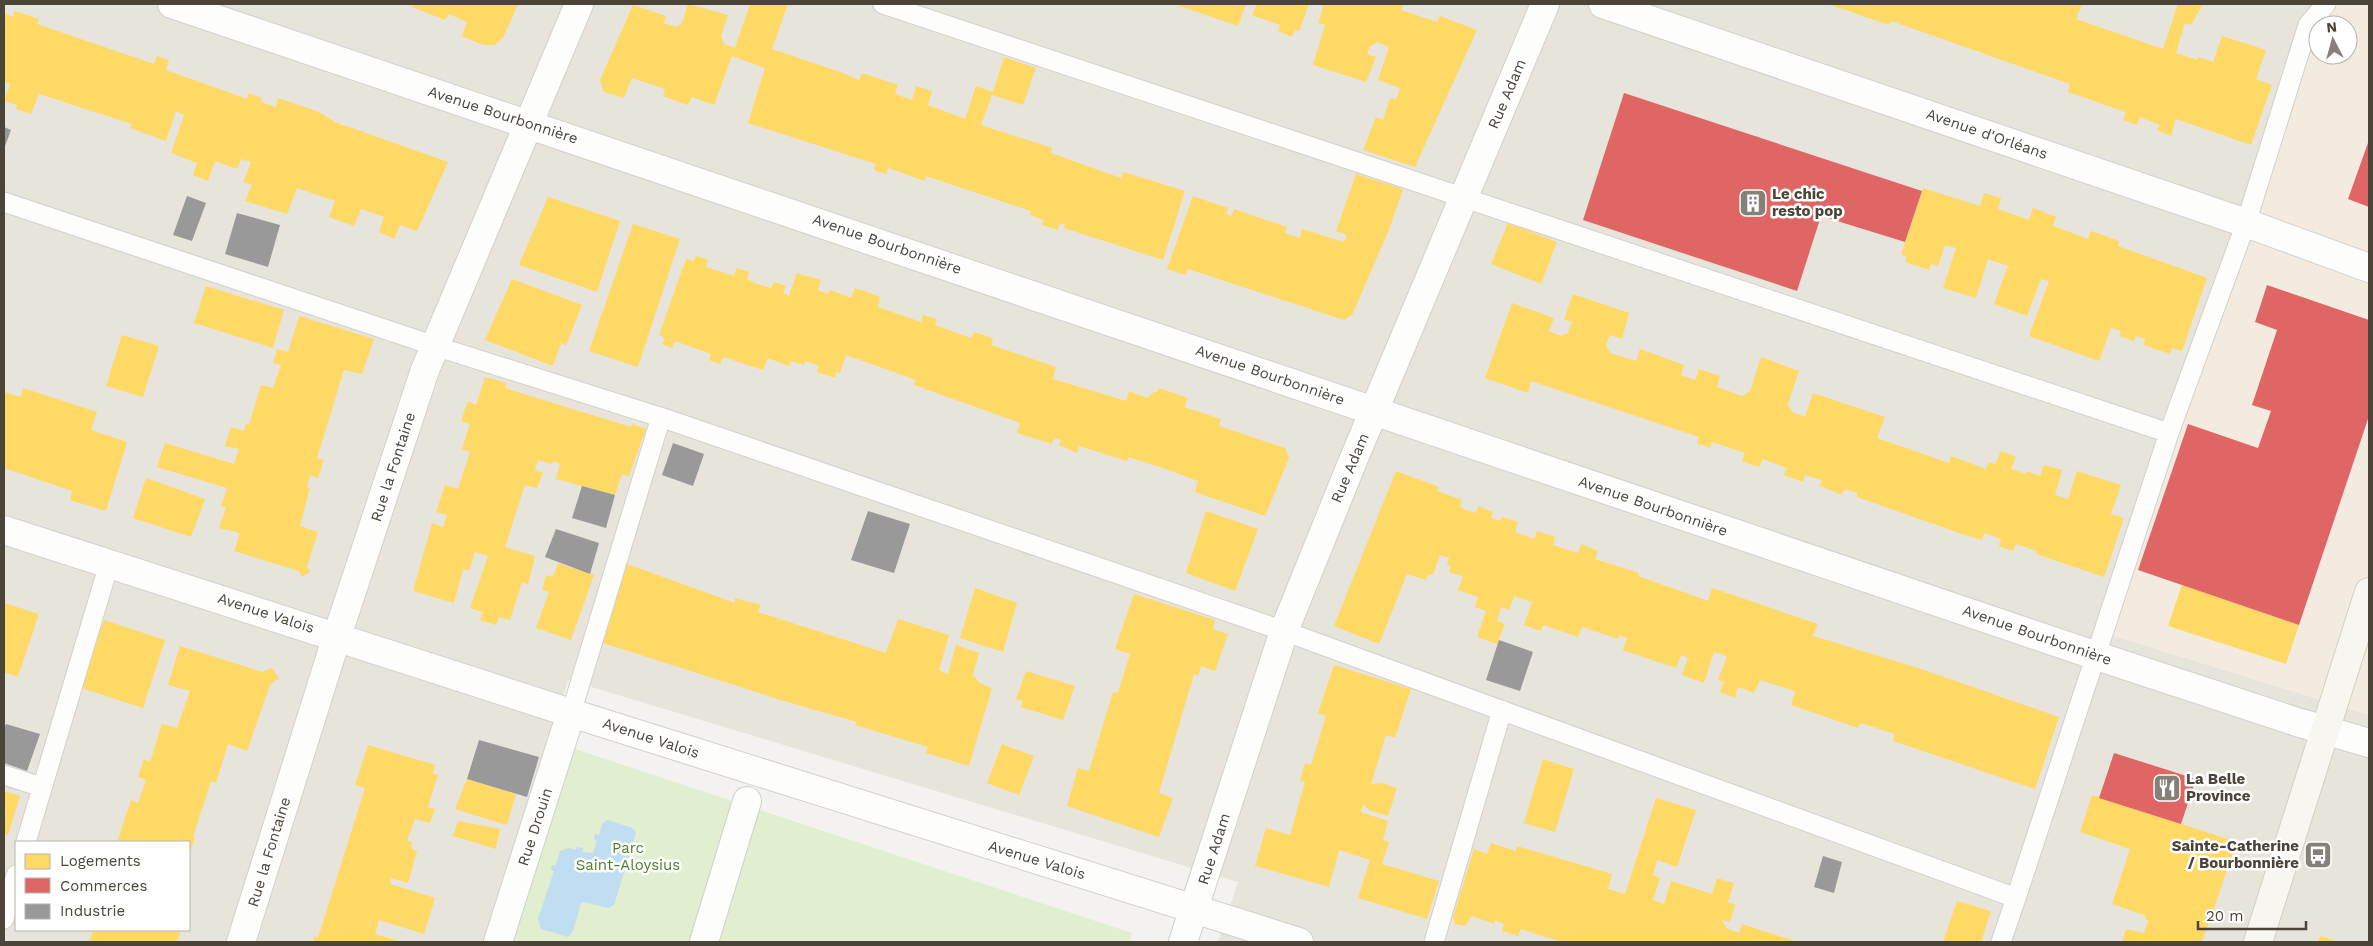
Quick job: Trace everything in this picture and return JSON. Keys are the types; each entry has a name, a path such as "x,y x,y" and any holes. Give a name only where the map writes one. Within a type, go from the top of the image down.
{"street":[{"name":"Avenue Bourbonnière","path":"172,4 529,123 2097,656 2369,743"},
{"name":"Rue la Fontaine","path":"241,942 337,636 435,346 580,4"},
{"name":"Rue Adam","path":"1184,942 1284,631 1374,410 1544,4"},
{"name":"Avenue d'Orléans","path":"1603,4 2246,223 2369,268"},
{"name":"Avenue Valois","path":"4,530 571,712 1299,942"},
{"path":"2258,942 2369,592"},
{"name":"Rue Drouin","path":"498,942 571,712"},
{"path":"704,942 747,801"}],"lane":[{"path":"884,4 2169,433"},
{"path":"2001,942 2097,656 2169,433 2246,223 2308,25 2326,4"},
{"path":"4,202 435,346 662,418 1284,631 2016,898"},
{"path":"571,712 662,418"},
{"path":"26,841 109,564"},
{"path":"1434,942 1502,710"},
{"path":"4,775 42,787"},
{"path":"4,919 15,879"}],"shaded area":[{"path":"4,4 2321,4 2317,15 2308,15 2308,42 2104,632 2369,715 2369,942 1218,942 1238,882 568,680 486,942 4,942"},
{"path":"2321,4 2369,4 2369,715 2104,633 2308,42 2308,65 2358,65 2358,15 2317,15"}],"green space":[{"name":"Parc Saint-Aloysius","path":"572,748 1132,933 1129,942 511,942"}],"water":[{"path":"607,820 633,828 636,833 614,905 608,908 584,902 581,903 573,931 568,937 541,929 538,919 554,871 551,870 552,865 555,866 560,851 569,848 576,850 577,847 583,848 582,852 593,853 597,841 594,839 595,834 599,835 602,824"}],"building: Logements":[{"path":"413,4 518,4 503,38 495,45 483,45 462,36 467,22 449,14 445,20 412,7"},
{"path":"688,4 728,15 721,36 724,44 735,48 750,4 788,4 772,49 859,80 862,73 898,85 895,94 912,100 916,86 932,91 928,105 965,119 976,86 993,92 1004,57 1036,68 1023,105 992,95 981,125 1052,148 1051,153 1121,178 1123,172 1185,191 1163,260 1064,228 1065,225 1060,223 1058,230 1042,225 1044,220 1030,215 1031,211 926,176 925,181 888,168 886,174 874,170 876,164 748,123 765,68 732,56 714,105 692,97 688,105 663,96 665,89 632,78 624,98 604,92 600,80 633,5 666,16 664,23 675,27 682,23"},
{"path":"1174,4 1246,4 1238,26"},
{"path":"1257,4 1309,4 1299,31 1295,30 1292,37 1278,31 1280,25 1252,15"},
{"path":"1324,4 1403,4 1401,10 1437,22 1440,16 1477,30 1415,167 1363,150 1376,117 1383,120 1390,98 1396,100 1400,88 1378,80 1389,47 1377,42 1370,47 1367,54 1376,57 1366,82 1313,65 1325,25 1318,23"},
{"path":"1828,4 2082,4 2076,19 2163,49 2178,4 2203,4 2191,25 2185,23 2176,53 2197,60 2198,57 2213,62 2222,36 2266,50 2256,79 2272,85 2251,145 2176,119 2171,136 2157,130 2160,125 2140,117 2137,125 2123,120 2126,112 2068,92 2070,84 1891,21 1889,25"},
{"path":"15,11 39,19 37,24 154,64 157,56 169,60 166,70 247,99 248,93 262,98 261,102 276,107 278,98 319,112 335,122 448,162 417,231 400,225 394,239 379,232 384,217 361,209 354,226 329,217 335,201 297,188 287,214 245,201 252,185 243,182 251,162 241,159 237,169 215,161 208,181 193,175 197,163 171,153 184,115 176,111 166,141 130,128 132,124 39,94 31,114 16,109 17,105 4,101 10,84 4,81 4,13 13,17"},
{"path":"1356,174 1403,189 1389,230 1352,315 1344,320 1188,269 1185,275 1167,269 1193,196 1228,208 1226,214 1231,216 1234,209 1287,227 1285,233 1300,238 1302,229 1344,242 1347,235 1336,231"},
{"path":"1923,188 1980,206 1984,193 2001,198 1998,209 2029,220 2033,208 2056,217 2053,226 2088,239 2091,231 2119,241 2118,246 2207,278 2182,351 2172,348 2170,354 2144,345 2145,339 2136,336 2134,341 2119,336 2121,331 2111,328 2099,361 2029,336 2049,281 2041,279 2027,316 1994,304 2008,266 1988,259 1976,298 1943,288 1956,248 1945,245 1938,266 1931,264 1929,270 1905,262 1907,256 1901,255"},
{"path":"548,197 620,221 597,292 519,265"},
{"path":"1508,223 1557,242 1541,284 1491,264"},
{"path":"633,224 680,239 638,367 589,351"},
{"path":"696,256 708,260 706,267 734,276 737,268 749,272 747,279 755,283 771,288 774,282 786,286 783,293 789,296 797,273 821,280 818,290 828,294 830,290 851,298 855,288 867,292 880,297 878,307 921,322 923,315 937,319 935,325 971,338 974,332 993,338 991,345 1056,367 1053,379 1126,401 1129,391 1147,398 1154,392 1157,392 1159,388 1188,398 1184,407 1221,419 1219,426 1285,448 1289,458 1265,516 1195,492 1198,481 1163,468 1128,457 1127,461 1079,446 1077,453 1059,445 1061,440 1054,438 1052,444 1017,433 1020,423 914,385 916,380 846,355 840,373 836,372 835,378 817,372 819,366 805,361 804,365 791,361 789,366 768,358 763,370 723,357 720,364 709,360 711,354 675,341 672,348 662,344 665,338 659,335 686,259 694,261"},
{"path":"512,279 582,305 566,346 561,343 553,366 485,340"},
{"path":"206,286 284,310 273,348 194,323"},
{"path":"1573,294 1629,313 1622,339 1610,335 1606,345 1610,353 1636,361 1640,349 1684,365 1681,375 1695,380 1699,369 1720,376 1717,387 1742,396 1750,391 1761,357 1799,371 1788,404 1792,412 1805,417 1813,393 1885,417 1877,438 1949,463 1951,456 1986,469 1989,462 1995,464 2001,451 2016,457 2011,469 2026,474 2026,471 2040,476 2044,465 2062,470 2055,495 2068,499 2077,471 2121,485 2111,514 2124,518 2104,577 2036,554 2037,551 2016,544 2013,551 1999,546 2001,539 1984,533 1982,540 1962,534 1857,497 1857,493 1844,489 1842,495 1820,486 1822,480 1805,475 1803,482 1784,475 1787,468 1763,459 1759,467 1742,461 1745,453 1712,442 1710,448 1697,443 1699,437 1531,381 1528,393 1485,378 1512,303 1554,318 1549,331 1561,336 1568,333 1572,322 1564,319"},
{"path":"299,316 374,339 362,374 344,370 317,458 324,460 318,478 310,475 307,487 310,488 300,526 318,532 307,567 310,572 302,577 299,571 234,551 240,533 219,528 226,507 221,506 227,488 157,467 165,443 234,464 239,449 225,446 231,427 244,431 246,423 249,425 261,385 273,388 281,365 273,363 277,349 288,352"},
{"path":"122,335 159,346 143,397 106,386"},
{"path":"485,377 507,383 505,388 631,427 632,424 646,429 629,476 622,474 615,495 556,479 560,464 553,461 552,464 538,460 535,470 543,473 537,488 525,485 505,547 535,556 528,585 522,582 510,620 499,617 496,625 480,620 483,612 470,608 488,556 475,552 469,571 463,569 454,603 413,591 432,523 443,527 447,515 436,512 445,485 458,489 470,452 462,449 470,424 461,421 468,401 476,405"},
{"path":"23,388 97,412 91,430 127,442 106,511 70,500 72,491 4,468 4,392 21,397"},
{"path":"1396,471 1439,487 1437,491 1462,500 1460,507 1466,510 1476,513 1478,506 1493,512 1491,518 1500,521 1502,517 1518,522 1515,532 1534,539 1537,531 1555,537 1553,545 1578,553 1581,544 1598,551 1595,559 1639,573 1638,576 1708,601 1712,588 1818,624 1813,636 1918,668 2059,717 2035,789 1893,741 1895,734 1860,723 1858,728 1791,705 1795,691 1760,680 1754,693 1738,687 1735,698 1720,692 1724,682 1718,680 1727,656 1714,652 1704,683 1682,675 1688,658 1681,655 1676,668 1649,659 1623,650 1627,638 1619,635 1618,639 1582,627 1578,637 1543,625 1541,631 1524,625 1532,602 1514,596 1509,610 1501,607 1497,621 1505,624 1497,644 1477,637 1486,611 1475,607 1478,597 1458,590 1463,577 1449,572 1451,566 1447,565 1449,558 1440,555 1433,575 1428,574 1426,580 1407,574 1379,644 1334,626"},
{"path":"146,478 205,499 191,537 133,518"},
{"path":"1206,511 1258,529 1235,591 1186,573"},
{"path":"558,563 594,575 571,640 536,628 549,592 542,590 546,575 553,577"},
{"path":"627,564 735,603 735,598 761,605 758,612 886,653 898,619 949,635 939,670 948,674 956,645 979,653 973,675 980,683 992,688 969,766 926,753 928,747 855,725 857,722 784,701 603,643"},
{"path":"2182,585 2299,625 2286,664 2168,626"},
{"path":"975,588 1017,603 1003,652 960,638"},
{"path":"1134,594 1215,620 1213,629 1228,634 1215,671 1201,666 1198,676 1194,674 1159,793 1173,798 1159,837 1067,806 1078,768 1089,771 1113,692 1118,693 1130,654 1115,649"},
{"path":"4,603 39,614 18,677 4,672"},
{"path":"104,620 165,640 143,708 81,688"},
{"path":"180,646 262,672 272,668 279,678 270,685 247,751 228,744 216,783 211,781 193,837 195,837 190,853 190,841 117,841 131,800 138,803 146,780 138,777 144,759 150,762 162,724 177,728 190,691 168,685"},
{"path":"1334,665 1411,689 1395,738 1386,735 1371,784 1382,783 1397,788 1388,816 1369,810 1363,804 1361,812 1388,821 1383,840 1389,842 1382,864 1439,881 1427,919 1358,898 1370,860 1339,850 1329,887 1255,866 1266,828 1290,835 1305,782 1300,781 1305,763 1311,765 1326,716 1318,713"},
{"path":"1026,671 1075,686 1063,720 1021,707 1023,701 1016,699"},
{"path":"1002,744 1034,756 1019,795 987,783"},
{"path":"368,745 435,765 433,773 438,775 428,807 435,809 430,823 415,819 407,841 412,842 411,848 417,851 408,883 391,878 390,884 435,898 424,934 379,920 375,934 401,942 313,942 315,936 318,938 365,788 355,785"},
{"path":"1543,759 1574,769 1555,832 1524,823"},
{"path":"467,779 516,794 507,825 455,809"},
{"path":"4,791 20,796 8,835 4,833"},
{"path":"2092,795 2237,842 2202,942 2122,942 2126,929 2144,933 2148,922 2144,915 2112,904 2130,849 2080,832"},
{"path":"1656,798 1696,810 1677,867 1657,860 1653,875 1660,878 1653,900 1664,904 1671,881 1712,894 1717,878 1734,883 1728,902 1735,905 1730,922 1722,920 1726,928 1739,933 1742,924 1798,942 1562,942 1521,929 1518,936 1502,931 1504,924 1495,920 1494,924 1472,916 1465,926 1455,924 1453,918 1474,849 1487,854 1491,843 1516,851 1517,846 1612,874 1608,889 1625,894"},
{"path":"458,821 500,829 496,849 453,836"},
{"path":"1957,901 1991,911 1981,942 1943,942"},
{"path":"93,931 181,931 177,942 89,942"},
{"path":"2320,936 2339,942 2318,942"}],"building: Commerces":[{"name":"Le chic resto pop","path":"1624,93 1922,191 1905,242 1821,216 1797,291 1583,220"},
{"path":"2369,140 2369,207 2348,199"},
{"path":"2267,285 2369,320 2369,416 2299,625 2138,570 2188,424 2258,448 2271,411 2252,405 2277,330 2255,322"},
{"path":"2114,753 2196,779 2181,824 2099,798"}],"building: Industrie":[{"path":"4,127 11,130 4,149"},
{"path":"187,196 206,203 192,241 173,235"},
{"path":"237,213 280,225 268,267 225,254"},
{"path":"673,443 704,454 693,486 662,475"},
{"path":"582,486 615,495 606,528 572,518"},
{"path":"868,511 910,524 894,573 851,560"},
{"path":"556,529 599,543 590,574 545,557"},
{"path":"1499,640 1533,652 1520,691 1486,680"},
{"path":"6,724 40,734 27,771 4,763 4,730"},
{"path":"479,740 539,757 527,797 467,779"},
{"path":"1823,856 1842,862 1834,893 1814,887"}],"place":[{"name":"Le chic resto pop","path":"1753,203"},
{"name":"La Belle Province","path":"2167,788"},
{"name":"Sainte-Catherine / Bourbonnière","path":"2318,855"}]}
